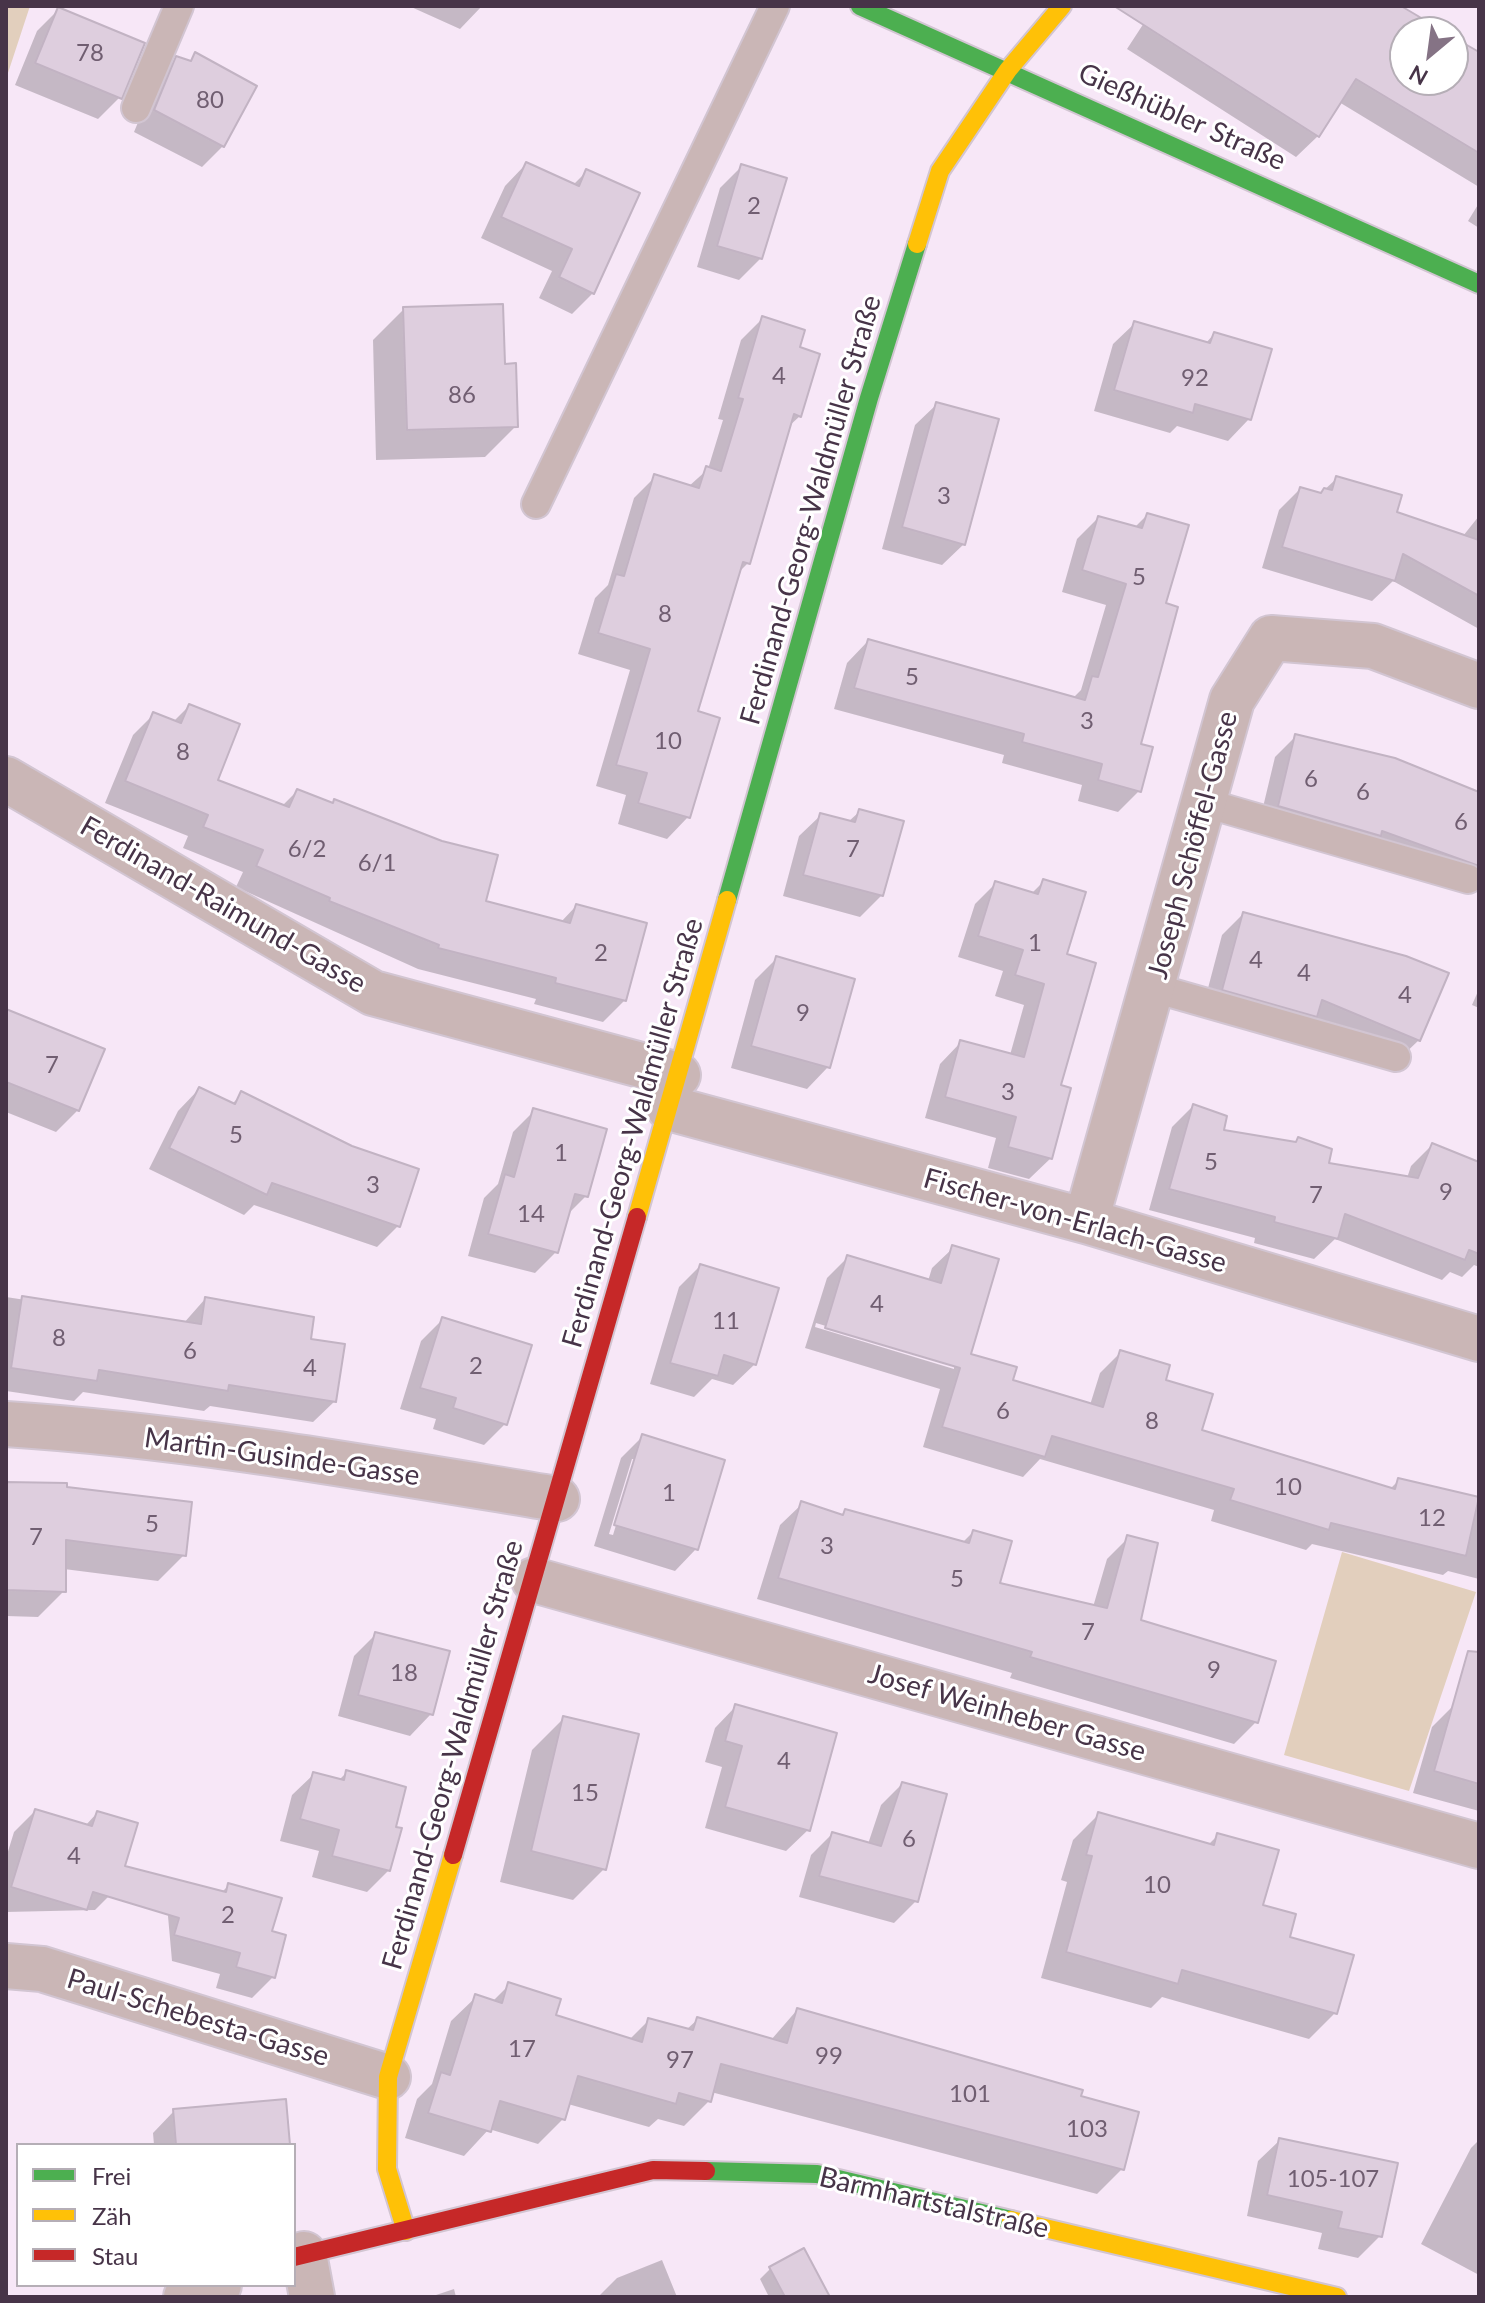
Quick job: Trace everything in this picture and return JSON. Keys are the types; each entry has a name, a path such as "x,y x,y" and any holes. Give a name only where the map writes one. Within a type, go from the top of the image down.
{"street":[{"name":"Gießhübler Straße","path":"860,6 1479,284"},
{"name":"Ferdinand-Georg-Waldmüller Straße","path":"406,2231 387,2169 388,2077 674,1092 869,398 940,171 1008,70 1062,6"},
{"name":"Joseph Schöffel-Gasse","path":"1086,1221 1154,988 1232,700 1271,638 1373,646 1479,686"},
{"name":"Ferdinand-Raimund-Gasse","path":"6,779 373,993 674,1092"},
{"name":"Fischer-von-Erlach-Gasse","path":"674,1092 1086,1221 1479,1339"},
{"name":"Martin-Gusinde-Gasse","path":"6,1424 89,1429 313,1458 557,1499"},
{"name":"Josef Weinheber Gasse","path":"534,1580 1479,1846"},
{"name":"Paul-Schebesta-Gasse","path":"6,1966 42,1969 388,2077"},
{"name":"Barmhartstalstraße","path":"299,2256 653,2170 817,2174 1337,2297"},
{"path":"299,2256 312,2297"},
{"path":"186,2297 214,2287"}],"lane":[{"path":"136,108 179,6"},
{"path":"536,504 775,6"},
{"path":"1205,803 1468,879"},
{"path":"1154,988 1396,1057"}],"shaded area":[{"path":"6,6 30,6 6,79"},
{"path":"1342,1552 1476,1592 1409,1791 1284,1755"}],"building":[{"path":"1114,6 1401,6 1418,16 1389,16 1389,96 1469,96 1469,46 1479,52 1479,153 1356,79 1319,137"},
{"path":"58,7 145,43 122,99 35,63"},
{"path":"195,52 257,86 224,147 154,110 176,56 191,61"},
{"path":"526,162 579,186 586,169 640,193 594,294 559,277 572,249 501,217"},
{"path":"741,164 787,178 762,259 717,246"},
{"path":"503,304 505,364 516,363 518,427 407,430 403,307"},
{"path":"762,316 805,330 800,347 820,354 801,417 794,414 750,564 743,562 698,711 720,718 690,818 638,803 647,773 616,765 650,649 598,633 616,574 624,576 654,474 699,488 706,466 721,471 743,399 738,398"},
{"path":"1134,321 1210,343 1214,332 1272,349 1251,420 1195,404 1193,413 1114,390"},
{"path":"936,402 999,419 965,545 902,527"},
{"path":"1336,476 1402,495 1397,512 1479,540 1479,596 1403,554 1395,581 1282,547 1300,487 1321,493 1324,488 1332,490"},
{"path":"1147,513 1189,525 1166,603 1178,607 1141,744 1153,747 1141,792 1098,780 1102,764 1022,742 1024,734 854,688 868,639 1085,700 1092,676 1098,677 1126,584 1082,570 1098,516 1142,528"},
{"path":"189,704 240,724 218,780 289,807 297,789 333,803 334,799 442,841 498,855 486,901 570,923 576,904 647,923 626,1001 555,983 556,978 438,948 439,945 329,901 330,898 256,866 263,850 203,827 208,815 125,781 153,712 181,723"},
{"path":"1295,734 1395,758 1479,792 1479,866 1382,831 1381,836 1278,806"},
{"path":"859,809 904,821 883,896 803,875 820,813 855,822"},
{"path":"1043,879 1086,892 1067,954 1096,963 1061,1085 1071,1088 1052,1159 1008,1147 1016,1117 945,1097 960,1040 1024,1057 1044,984 1015,975 1023,950 978,936 995,881 1038,894"},
{"path":"1243,912 1406,956 1449,973 1420,1041 1322,1000 1317,1017 1222,990"},
{"path":"776,956 855,979 830,1068 751,1046"},
{"path":"6,1009 105,1049 79,1111 6,1082"},
{"path":"199,1087 235,1104 241,1091 352,1146 419,1169 400,1227 272,1183 267,1195 169,1148"},
{"path":"1193,1104 1227,1116 1224,1130 1296,1142 1298,1137 1332,1149 1329,1163 1418,1178 1432,1143 1479,1162 1479,1254 1469,1250 1465,1260 1345,1214 1338,1239 1274,1222 1275,1217 1169,1189"},
{"path":"533,1108 607,1129 588,1197 575,1194 558,1253 488,1234 505,1174 514,1177"},
{"path":"952,1245 999,1259 971,1354 1017,1367 1013,1380 1103,1407 1120,1350 1170,1365 1166,1380 1213,1394 1202,1430 1395,1489 1398,1478 1479,1497 1466,1556 1331,1523 1329,1530 1230,1500 1234,1489 1052,1436 1045,1457 942,1427 960,1368 825,1328 847,1255 941,1283"},
{"path":"700,1264 779,1288 756,1365 724,1355 718,1376 670,1363"},
{"path":"22,1296 201,1324 205,1297 314,1317 311,1339 345,1344 336,1402 229,1385 228,1391 99,1370 97,1381 11,1368"},
{"path":"442,1317 532,1345 507,1425 453,1408 456,1398 420,1388"},
{"path":"642,1434 725,1460 698,1550 614,1525"},
{"path":"6,1482 67,1483 67,1487 192,1502 186,1556 66,1540 66,1592 6,1590"},
{"path":"801,1501 843,1515 845,1509 969,1543 973,1530 1012,1541 1000,1583 1107,1608 1127,1535 1158,1543 1141,1620 1276,1661 1258,1723 1030,1657 1032,1652 778,1578"},
{"path":"375,1632 450,1651 433,1715 358,1695"},
{"path":"1468,1651 1479,1652 1479,1784 1434,1771"},
{"path":"735,1704 837,1733 810,1831 725,1807 742,1746 725,1741"},
{"path":"563,1716 639,1734 606,1870 531,1851"},
{"path":"346,1770 406,1787 396,1827 402,1828 390,1871 332,1856 339,1830 300,1819 313,1772 344,1780"},
{"path":"902,1782 947,1794 918,1902 819,1876 832,1832 881,1846"},
{"path":"35,1809 92,1826 97,1811 138,1823 125,1866 226,1892 228,1883 282,1898 272,1931 286,1935 275,1978 236,1967 240,1953 174,1935 179,1918 93,1892 87,1910 11,1887"},
{"path":"1098,1812 1214,1845 1217,1833 1279,1850 1263,1905 1296,1914 1290,1937 1354,1955 1337,2014 1182,1970 1178,1984 1066,1952 1092,1856 1086,1855"},
{"path":"508,1982 561,1999 556,2015 642,2042 648,2018 693,2030 697,2017 787,2043 797,2008 1083,2090 1081,2096 1139,2112 1124,2170 721,2064 711,2102 679,2093 676,2104 578,2076 565,2120 500,2101 491,2132 428,2113 441,2072 450,2075 475,1994 502,2003"},
{"path":"286,2099 290,2143 176,2143 173,2109"},
{"path":"1279,2138 1398,2163 1382,2237 1338,2228 1342,2212 1267,2195"},
{"path":"804,2248 830,2297 785,2297 769,2267"}],"traffic: fast":[{"path":"860,6 1479,284"},
{"path":"727,900 869,398 917,244"},
{"path":"706,2171 817,2174 1011,2220"}],"traffic: slow":[{"path":"917,244 940,171 1008,70 1062,6"},
{"path":"637,1217 727,900"},
{"path":"406,2231 387,2169 388,2077 453,1855"},
{"path":"1011,2220 1337,2297"}],"traffic: jam":[{"path":"453,1855 637,1217"},
{"path":"296,2257 653,2170 706,2171"}]}
